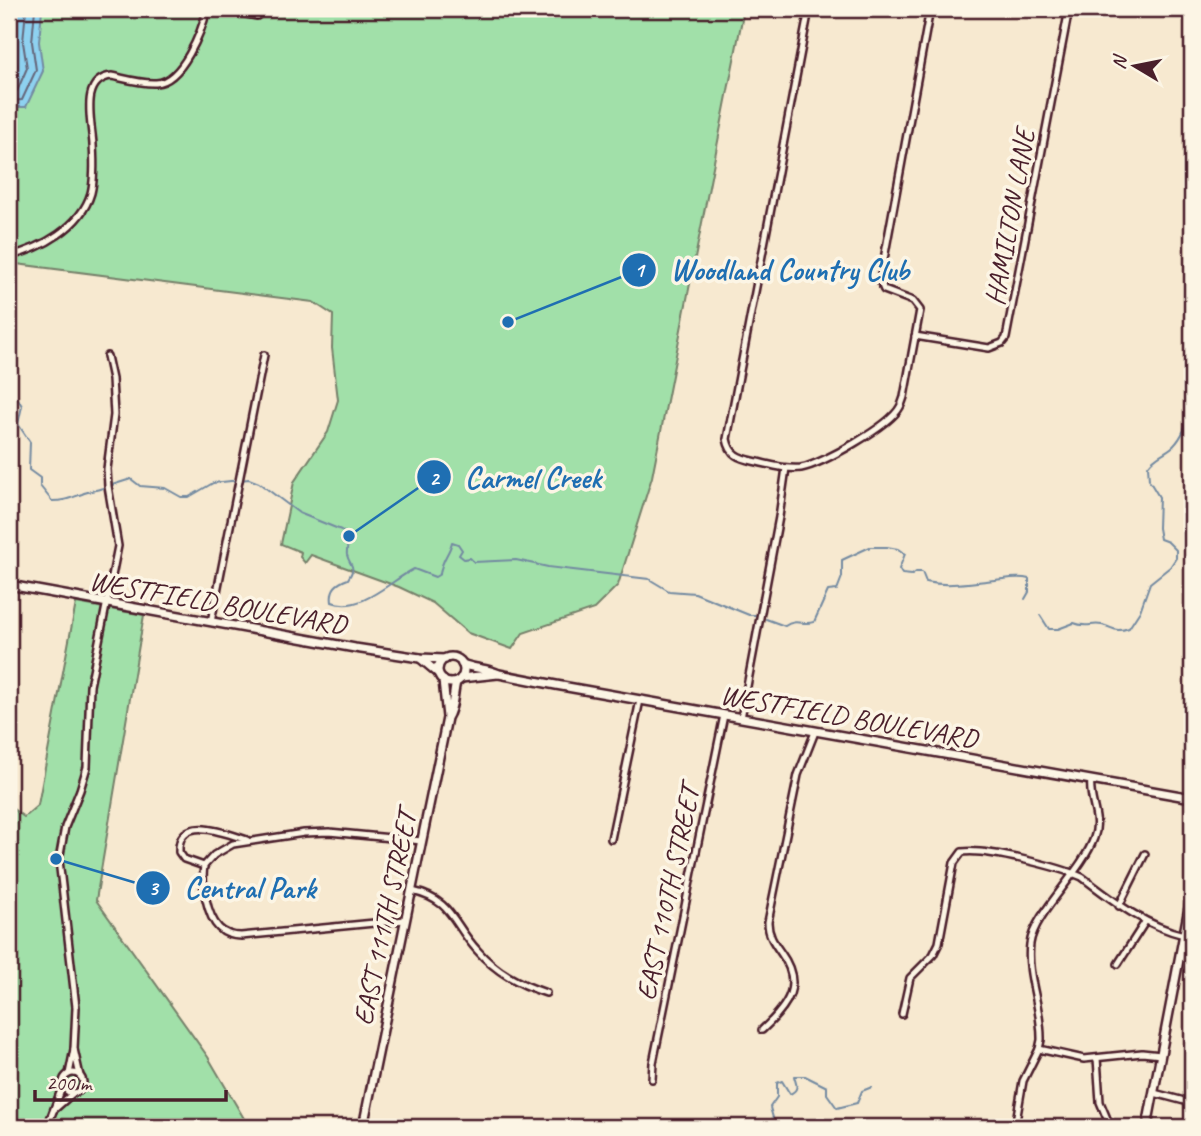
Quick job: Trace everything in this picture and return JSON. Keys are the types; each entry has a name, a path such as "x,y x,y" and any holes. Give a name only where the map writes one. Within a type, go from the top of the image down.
{"main road":[{"name":"WESTFIELD BOULEVARD","path":"9,585 420,658 445,659"},
{"path":"420,658 441,677 451,683 459,680 464,672 462,664 455,657 445,659 439,666 441,677"},
{"name":"WESTFIELD BOULEVARD","path":"462,664 499,674 640,700 1192,798"},
{"name":"WESTFIELD BOULEVARD","path":"459,680 499,674"},
{"name":"EAST 111TH STREET","path":"441,677 447,718"},
{"name":"EAST 111TH STREET","path":"363,1127 447,718 452,695 459,680"},
{"path":"1147,1127 1192,892"}],"street":[{"path":"9,256 41,246 56,236 85,205 93,179 89,98 97,83 104,77 112,76 158,84 172,78 194,46 207,9"},
{"path":"219,9 257,16"},
{"path":"809,9 727,439 729,447 739,458 786,468 802,468 829,458 893,416 904,397 920,310 913,301 889,293 881,287 880,281 930,9"},
{"name":"HAMILTON LANE","path":"915,336 989,348 1002,343 1006,338 1069,9"},
{"path":"211,622 264,355"},
{"path":"53,1112 81,1088 83,1082 75,1049 75,992 59,860 65,827 80,790 88,760 90,686 118,547 108,488 107,469 114,415 112,375 107,356"},
{"path":"741,718 775,542 786,468"},
{"path":"611,839 640,700"},
{"name":"EAST 110TH STREET","path":"652,1079 653,1063 724,715"},
{"path":"762,1030 785,1004 793,980 791,967 772,939 768,922 798,775 815,732"},
{"path":"1015,1127 1023,1081 1040,1049 1041,1035 1030,943 1040,920 1087,856 1097,831 1098,820 1090,793 1091,780"},
{"path":"204,866 184,859 179,852 179,842 187,831 205,829 249,841"},
{"path":"405,920 230,935 218,927 209,910 203,877 204,866 226,847 249,841 317,832 422,841"},
{"path":"902,1014 910,978 933,955 939,943 954,863 959,854 967,851 1022,860 1074,873 1144,922 1184,935"},
{"path":"1119,906 1145,854"},
{"path":"412,891 430,895 440,902 479,953 500,971 517,982 545,993"},
{"path":"1118,964 1144,922"},
{"path":"47,1127 64,1079 69,1074 75,1049"},
{"path":"1040,1049 1072,1057 1097,1058 1142,1053 1161,1055"},
{"path":"1097,1058 1100,1102 1108,1121"},
{"path":"69,1074 80,1076"},
{"path":"63,1085 73,1093"},
{"path":"1154,1093 1192,1103"}],"green space":[{"path":"9,9 744,9 652,477 618,585 594,609 523,633 512,649 468,633 433,603 399,587 311,555 305,563 300,557 301,552 281,544 294,482 328,432 338,400 332,348 333,315 313,302 9,263"},
{"path":"76,603 144,615 96,900 208,1057 249,1127 9,1127 9,806 24,817 38,805"}],"water":[{"path":"9,9 42,9 39,42 43,71 26,107 9,107"}],"waterway":[{"path":"9,394 18,399 22,406 18,424 30,442 29,470 40,478 40,486 52,501 106,487"},
{"path":"1184,429 1192,403"},
{"path":"1149,480 1148,466 1175,444 1184,430"},
{"path":"112,485 131,479 140,486 165,488 181,497 189,497 213,483 249,479 259,483 299,513 341,530 349,536 347,553 352,571 348,579 335,587 332,602 343,604 364,600 414,569 435,577 440,574 452,542 458,544 462,550 459,555 474,562 516,560 548,567 649,579 669,591 695,593 755,615"},
{"path":"1040,615 1049,629 1058,629 1074,623 1102,625 1117,630 1129,628 1140,611 1150,583 1170,567 1176,558 1176,550 1160,539 1159,497 1150,482"},
{"path":"766,619 785,626 814,622 828,591 837,590 842,577 842,560 870,547 898,549 905,554 899,569 902,574 922,572 926,582 952,584 1029,579 1029,592 1025,599"},
{"path":"769,1127 773,1122 770,1107 777,1097 777,1083 782,1081 790,1094 796,1088 794,1076 805,1076 827,1087 827,1094 837,1108 857,1103 862,1091 872,1087"}],"place":[{"name":"Woodland Country Club","path":"508,322"},
{"name":"Carmel Creek","path":"349,536"},
{"name":"Central Park","path":"56,859"}]}
